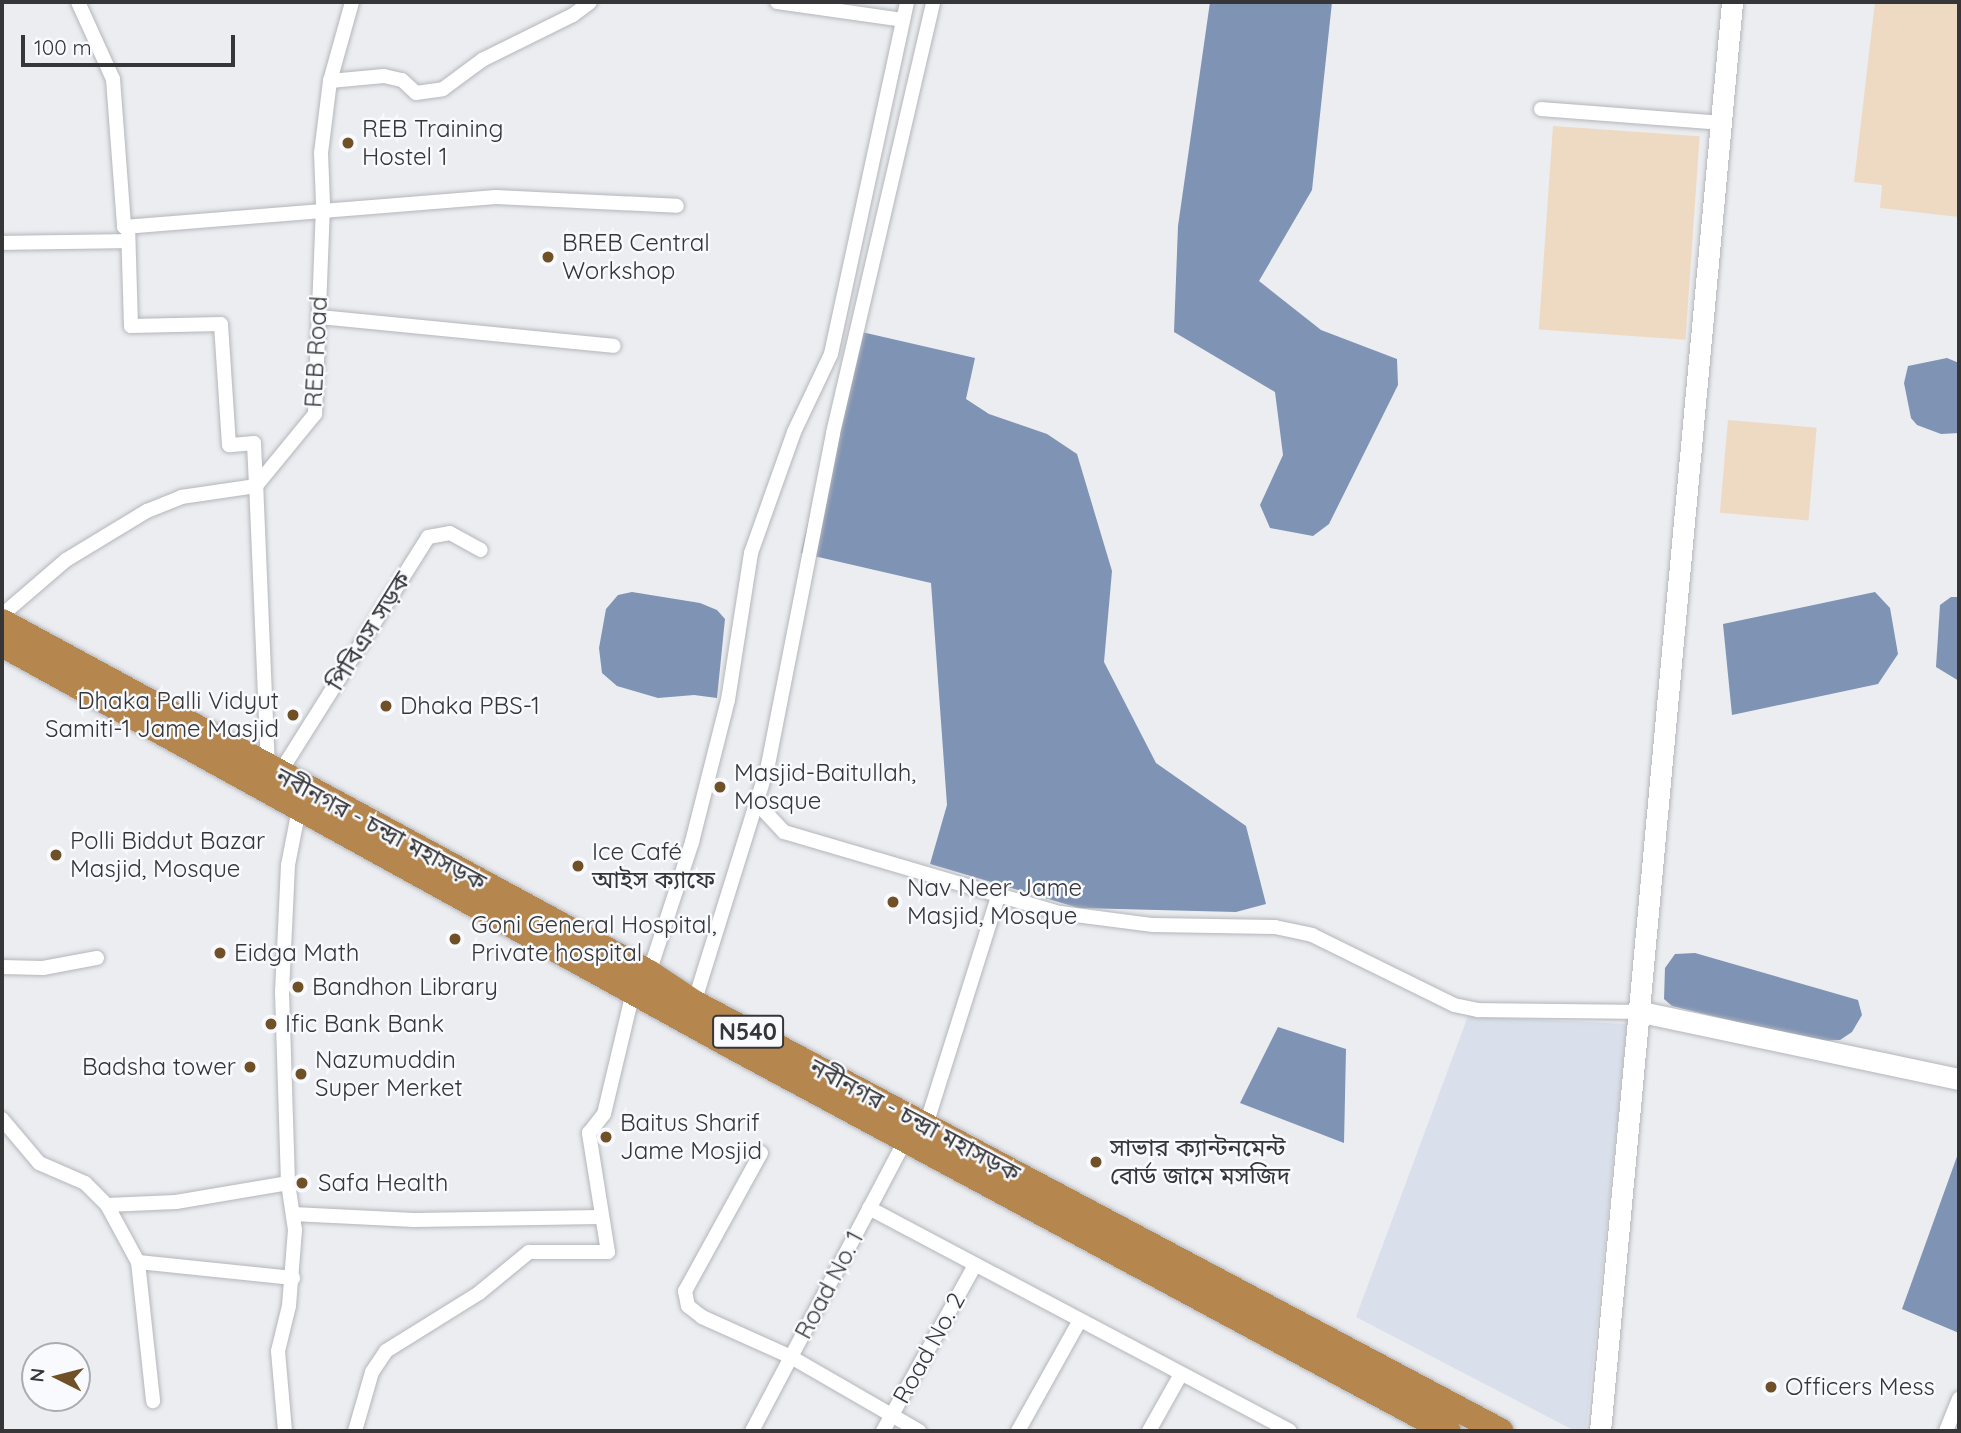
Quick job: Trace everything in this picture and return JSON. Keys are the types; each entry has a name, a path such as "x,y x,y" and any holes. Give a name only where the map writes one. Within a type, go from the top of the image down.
{"highway":[{"name":"নবীনগর - চন্দ্রা মহাসড়ক","path":"2,622 274,771 641,983 694,1003 916,1132 1448,1431"},
{"name":"নবীনগর - চন্দ্রা মহাসড়ক","path":"2,644 299,809 641,983 916,1132 1500,1431"}],"street":[{"path":"78,2 113,79 124,227 128,234 131,326 221,324 229,445 254,443 274,771"},
{"name":"REB Road","path":"256,486 315,414 323,213 321,153 330,81 352,2"},
{"path":"330,81 384,76 402,80 416,93 443,89 482,60 573,15 590,2"},
{"path":"777,2 903,20"},
{"path":"355,1431 372,1372 386,1351 479,1293 529,1252 608,1252 600,1217 589,1133 604,1114 641,983 692,842 728,700 751,553 794,432 831,354 907,2"},
{"path":"694,1003 768,765 834,433 933,2"},
{"path":"1600,1431 1641,1012 1732,2"},
{"path":"1541,109 1723,123"},
{"path":"2,243 128,234 306,209 323,213 496,197 677,206"},
{"path":"319,317 614,346"},
{"path":"2,615 66,560 147,511 181,497 256,486"},
{"name":"পিবিএস সড়ক","path":"274,771 428,537 450,533 481,550"},
{"path":"756,802 784,832 999,892 1060,913 1153,925 1275,927 1312,935 1454,1005 1478,1010 1641,1012 1959,1079"},
{"path":"285,1431 278,1351 293,1278 293,1214 288,1183 282,992 288,864 299,809"},
{"name":"Road No. 1","path":"752,1431 869,1209 916,1132 999,892"},
{"path":"2,967 43,968 97,958"},
{"path":"2,1119 39,1163 85,1183 107,1205 138,1262 153,1401"},
{"path":"761,1153 685,1291 688,1306 702,1317 791,1357 919,1431"},
{"path":"107,1205 176,1202 288,1183"},
{"path":"869,1209 1280,1429"},
{"path":"293,1214 414,1220 600,1217"},
{"path":"138,1262 293,1278"},
{"name":"Road No. 2","path":"883,1431 975,1265"},
{"path":"1018,1431 1080,1320"},
{"path":"1149,1431 1181,1374"},
{"path":"1946,1431 1959,1399"}],"shaded area":[{"path":"1875,2 1959,2 1959,217 1880,208 1882,185 1854,182"},
{"path":"1553,126 1700,136 1685,340 1539,330"},
{"path":"1728,420 1817,428 1809,520 1720,513"},
{"path":"1468,1016 1627,1024 1586,1431 1575,1431 1356,1317"}],"water":[{"path":"1210,2 1332,2 1312,190 1259,281 1321,330 1397,359 1398,385 1329,524 1313,536 1270,528 1260,505 1283,455 1275,392 1174,332 1178,226"},
{"path":"853,330 975,358 966,399 989,414 1047,434 1077,454 1112,571 1104,662 1156,763 1246,826 1266,904 1236,912 1079,908 930,864 947,805 931,583 801,553"},
{"path":"1947,358 1959,363 1959,433 1941,434 1917,425 1911,418 1904,383 1908,366"},
{"path":"632,592 700,603 717,610 725,619 717,698 694,695 658,698 617,686 602,673 599,648 606,609 618,595"},
{"path":"1875,592 1890,608 1898,654 1878,684 1732,715 1723,624"},
{"path":"1951,597 1959,597 1959,681 1936,667 1940,605"},
{"path":"1695,953 1858,1000 1862,1015 1852,1032 1840,1040 1814,1041 1672,1006 1664,999 1665,968 1675,954"},
{"path":"1278,1027 1346,1049 1344,1143 1240,1103"},
{"path":"1959,1151 1959,1333 1902,1309"}],"place":[{"name":"REB Training Hostel 1","path":"348,143"},
{"name":"BREB Central Workshop","path":"548,257"},
{"name":"Dhaka PBS-1","path":"386,706"},
{"name":"Dhaka Palli Vidyut Samiti-1 Jame Masjid","path":"293,715"},
{"name":"Masjid-Baitullah, Mosque","path":"720,787"},
{"name":"Polli Biddut Bazar Masjid, Mosque","path":"56,855"},
{"name":"Ice Café আইস ক্যাফে","path":"578,866"},
{"name":"Nav Neer Jame Masjid, Mosque","path":"893,902"},
{"name":"Goni General Hospital, Private hospital","path":"455,939"},
{"name":"Eidga Math","path":"220,953"},
{"name":"Bandhon Library","path":"298,987"},
{"name":"Ific Bank Bank","path":"271,1024"},
{"name":"Badsha tower","path":"250,1067"},
{"name":"Nazumuddin Super Merket","path":"301,1074"},
{"name":"Baitus Sharif Jame Mosjid","path":"606,1137"},
{"name":"সাভার ক্যান্টনমেন্ট বোর্ড জামে মসজিদ","path":"1096,1162"},
{"name":"Safa Health","path":"302,1183"},
{"name":"Officers Mess","path":"1771,1387"}]}
